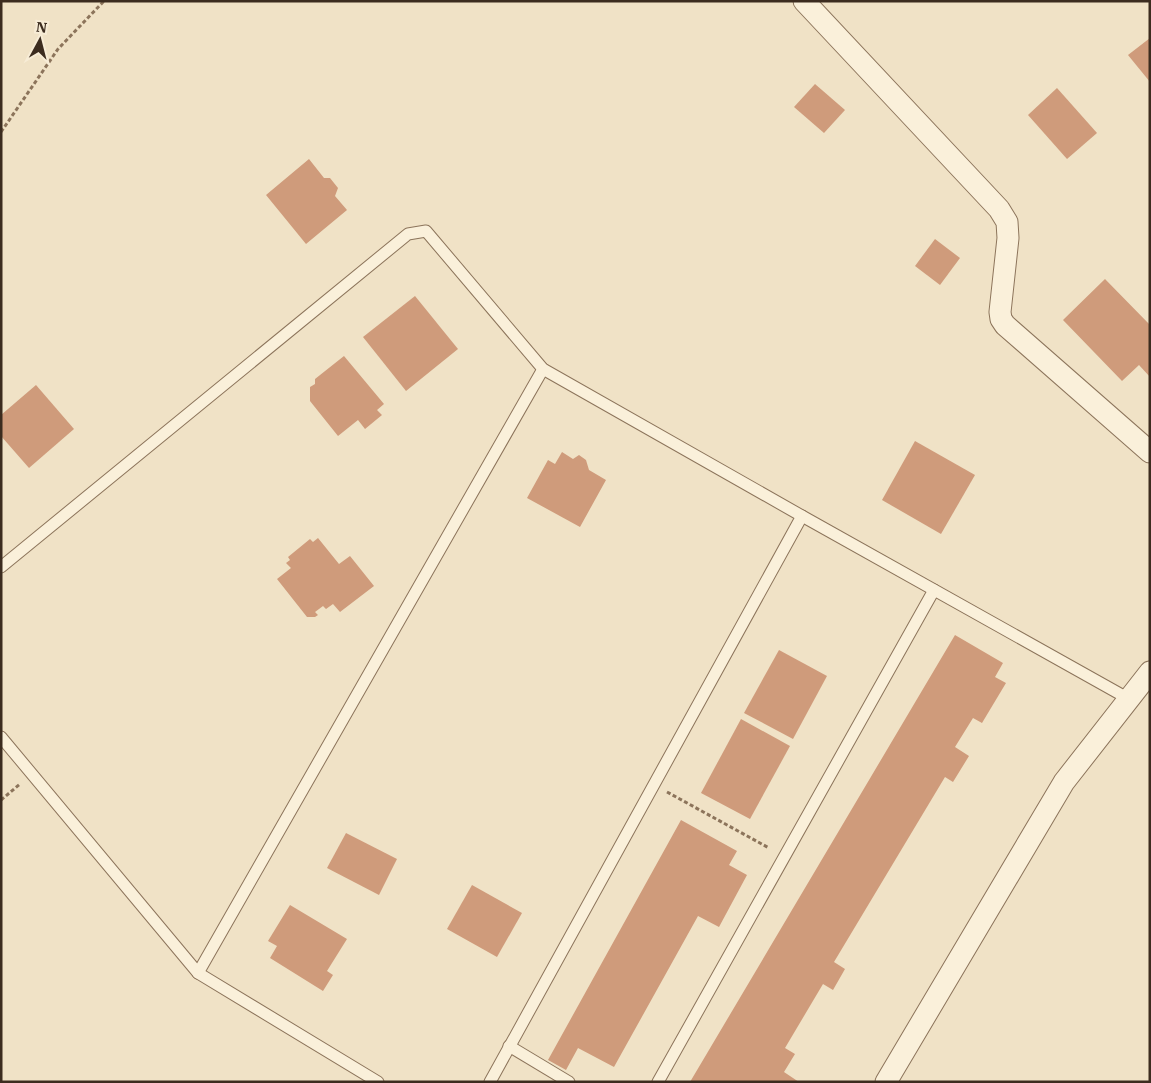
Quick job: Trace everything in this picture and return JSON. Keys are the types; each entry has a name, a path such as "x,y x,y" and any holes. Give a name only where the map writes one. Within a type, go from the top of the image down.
{"street":[{"path":"804,1 999,209 1008,222 1000,312 1001,319 1005,325 1150,452"},
{"path":"886,1082 1064,782 1150,672"}],"lane":[{"path":"1,567 408,234 426,230 544,369 1128,700"},
{"path":"198,973 544,369"},
{"path":"490,1082 802,516"},
{"path":"658,1082 934,590"},
{"path":"1,737 198,973 378,1082"},
{"path":"509,1046 569,1082"}],"path":[{"path":"1,132 58,49 104,1"},
{"path":"1,800 32,773"},
{"path":"654,785 785,856"}],"building":[{"path":"1150,38 1150,82 1128,55"},
{"path":"815,84 845,110 824,133 794,107"},
{"path":"1057,88 1097,133 1067,159 1028,115"},
{"path":"309,159 324,178 330,178 338,188 335,196 347,210 306,244 266,195"},
{"path":"935,239 960,258 940,285 915,266"},
{"path":"1105,279 1150,325 1150,377 1139,365 1122,381 1063,320"},
{"path":"415,296 458,349 406,391 363,337"},
{"path":"344,356 384,404 377,410 382,415 365,429 358,420 338,436 310,401 310,387 315,384 315,379"},
{"path":"36,385 74,429 29,468 1,436 1,415"},
{"path":"915,441 975,475 941,534 882,500"},
{"path":"562,452 573,459 579,455 586,460 589,470 606,480 580,527 527,498 548,460 555,464"},
{"path":"318,538 339,564 350,556 374,586 340,612 333,604 326,609 323,606 315,612 318,615 315,617 307,617 277,579 291,568 286,563 290,560 288,557 310,539 313,542"},
{"path":"955,635 1003,663 995,677 1006,683 982,723 973,718 955,747 969,756 953,782 945,777 834,962 845,969 833,990 823,984 785,1048 795,1054 784,1072 799,1082 690,1082"},
{"path":"779,650 827,676 793,739 744,713"},
{"path":"741,719 790,746 750,819 701,793"},
{"path":"681,820 737,851 729,865 747,875 719,927 698,916 614,1067 578,1048 566,1070 548,1060"},
{"path":"346,833 397,859 379,895 327,868"},
{"path":"472,885 522,913 497,957 447,929"},
{"path":"290,905 347,939 327,971 333,975 323,991 270,958 277,946 268,941"}]}
